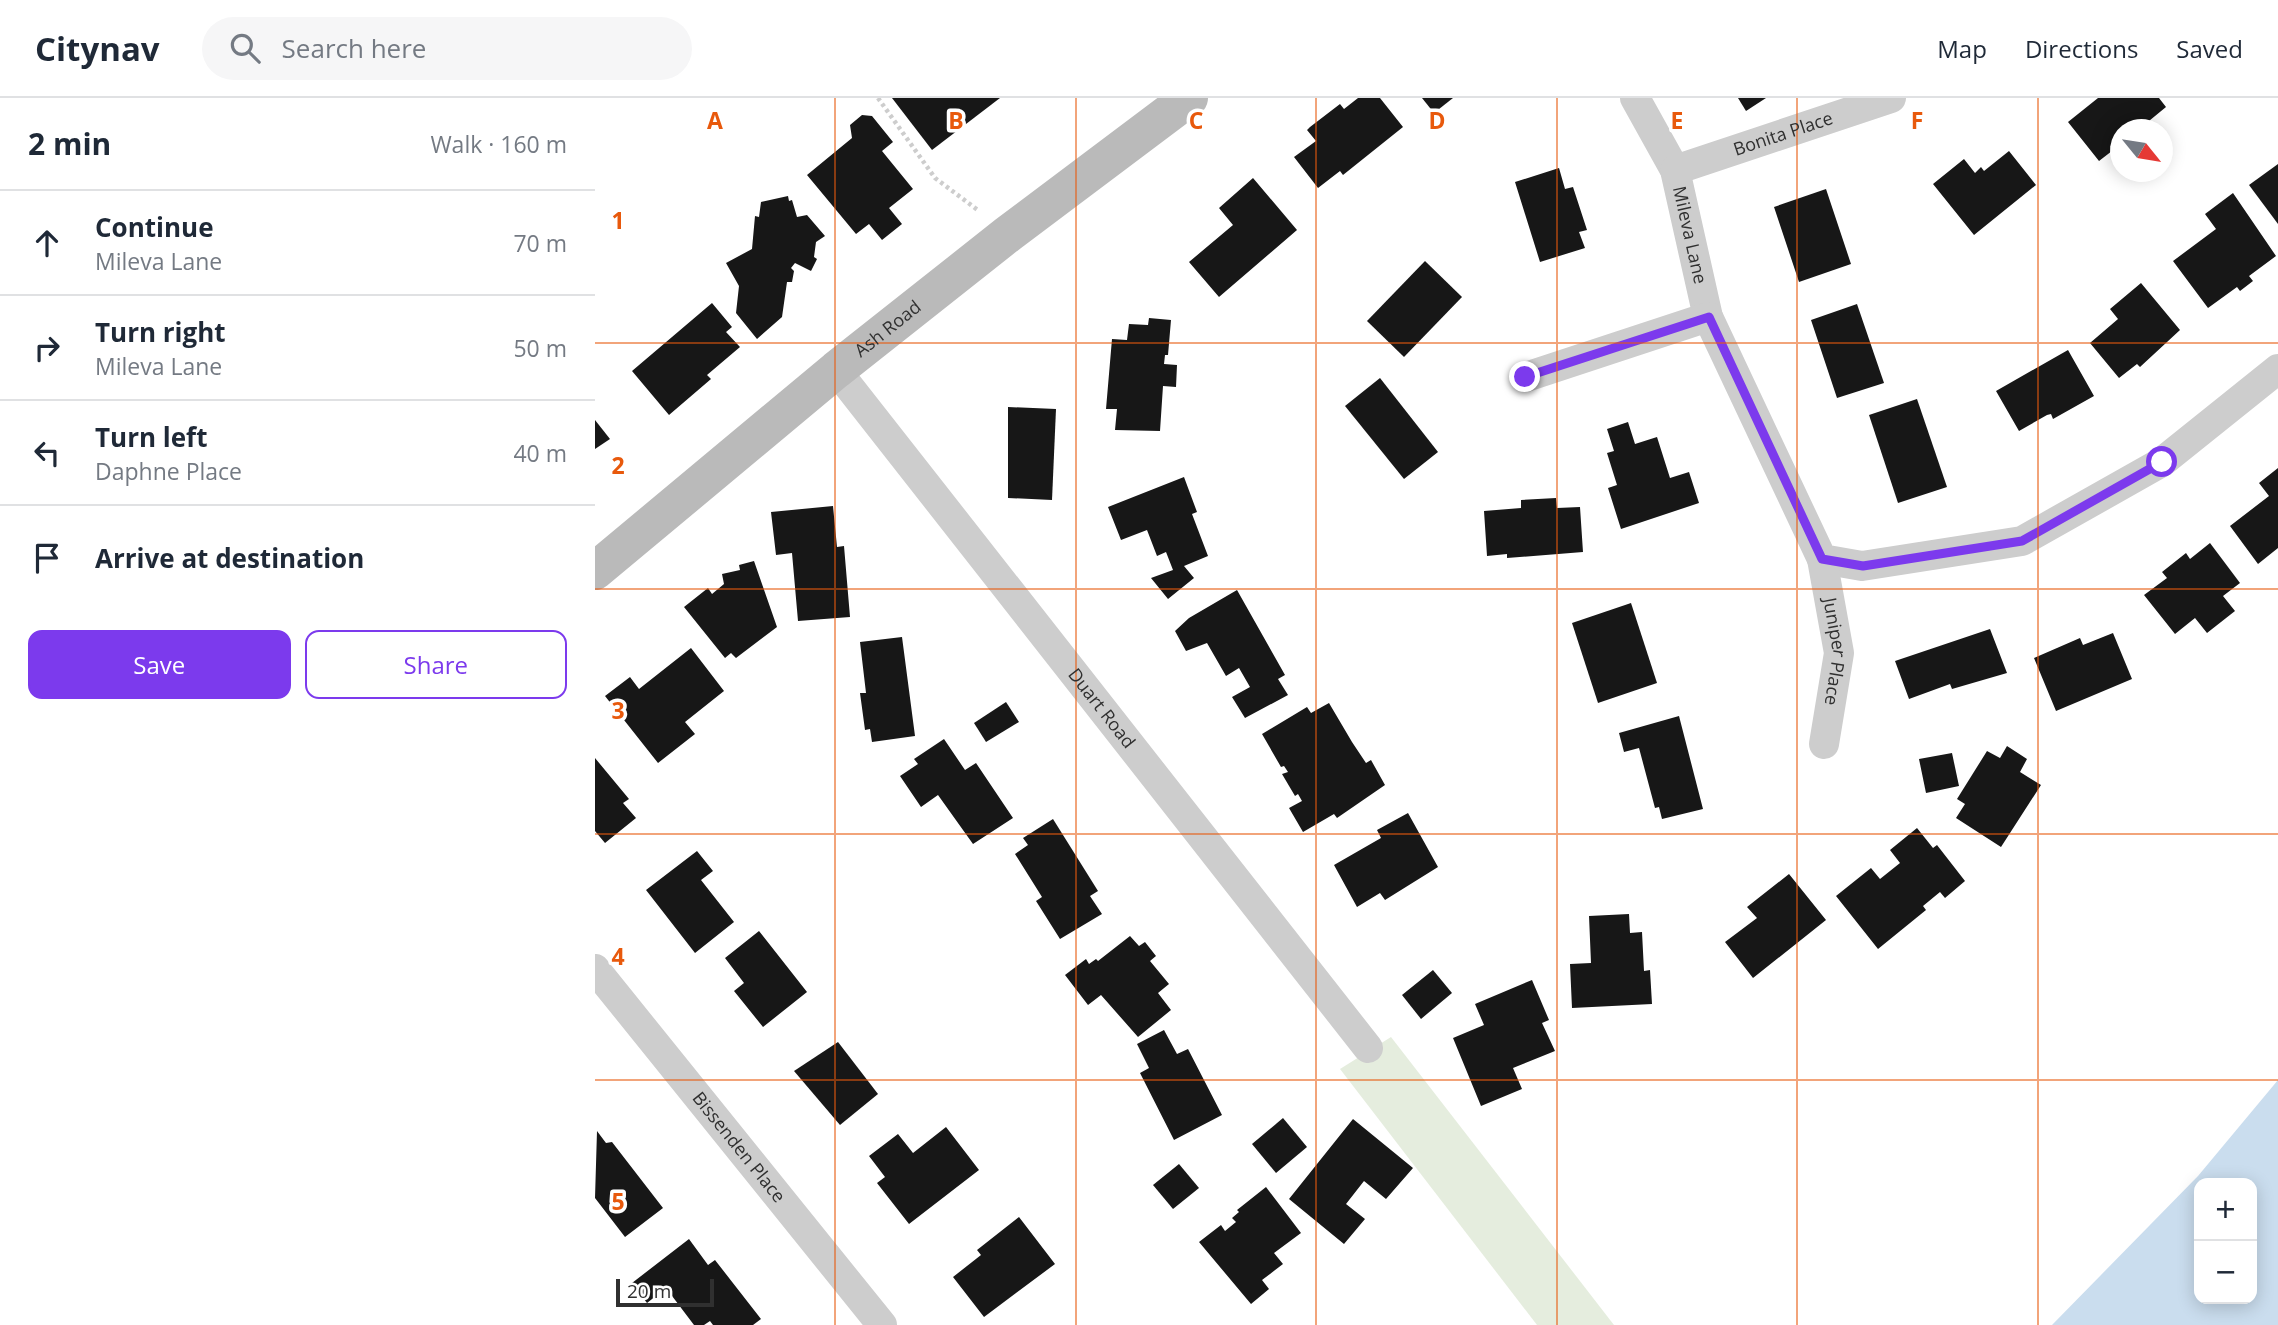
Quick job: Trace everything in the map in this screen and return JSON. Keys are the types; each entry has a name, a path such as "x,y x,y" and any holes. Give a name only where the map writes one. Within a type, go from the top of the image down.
{"main road":[{"name":"Ash Road","path":"595,571 837,370 1008,234 1189,98"}],"street":[{"name":"Mileva Lane","path":"1635,98 1675,170 1709,317 1822,559"},
{"name":"Bonita Place","path":"1675,170 1891,98"},
{"path":"1525,377 1709,317"},
{"path":"1822,559 1863,566 2022,541 2162,462 2278,369"},
{"name":"Duart Road","path":"837,370 1368,1048"},
{"name":"Juniper Place","path":"1822,559 1839,653 1824,744"},
{"name":"Bissenden Place","path":"595,969 882,1325"}],"path":[{"path":"878,98 935,178 1008,234"}],"green space":[{"path":"1391,1037 1614,1325 1537,1325 1340,1069"}],"water":[{"path":"2278,1080 2278,1325 2052,1325 2194,1180 2194,1304 2257,1304 2257,1178 2196,1178"}],"building":[{"path":"892,98 1000,98 932,150"},
{"path":"1358,98 1380,98 1403,127 1343,175 1340,171 1318,188 1294,157 1316,141 1307,130 1310,127 1340,104 1344,109"},
{"path":"1422,98 1453,98 1434,113"},
{"path":"1738,98 1766,98 1746,111"},
{"path":"2098,98 2159,98 2166,107 2151,119 2110,119 2110,152 2099,161 2068,122"},
{"path":"862,115 872,116 893,142 882,151 913,189 889,208 902,224 882,240 869,224 856,234 807,175 852,138 850,125"},
{"path":"2009,151 2036,185 1974,235 1933,184 1964,159 1975,173 1981,167 1984,171"},
{"path":"2278,164 2278,224 2249,185"},
{"path":"1559,168 1565,189 1573,187 1587,230 1579,232 1585,248 1540,262 1515,182"},
{"path":"1253,178 1297,230 1219,297 1189,262 1233,225 1219,208"},
{"path":"1826,189 1851,264 1799,282 1774,207"},
{"path":"2233,193 2276,256 2249,276 2253,281 2240,291 2237,287 2208,308 2173,261 2216,229 2205,214"},
{"path":"788,196 789,201 792,200 797,217 807,215 825,236 816,242 814,257 817,259 811,271 795,263 791,268 794,271 792,282 787,282 782,317 757,339 736,313 739,286 726,263 752,249 755,216 759,217 761,202"},
{"path":"1425,261 1462,297 1404,357 1367,321"},
{"path":"2141,283 2180,330 2140,367 2137,364 2119,378 2090,343 2118,319 2110,309"},
{"path":"712,303 732,327 726,332 740,347 707,375 711,379 669,415 632,371"},
{"path":"1857,304 1884,383 1837,398 1811,320"},
{"path":"1149,318 1171,320 1168,355 1165,355 1164,364 1177,365 1176,387 1163,386 1160,431 1115,430 1117,409 1106,409 1112,339 1127,340 1129,324 1148,325"},
{"path":"2068,350 2094,396 2053,419 2051,414 2047,415 2019,431 1996,391"},
{"path":"1380,378 1438,452 1404,479 1345,406"},
{"path":"1917,399 1947,487 1898,503 1869,415"},
{"path":"1008,407 1056,409 1052,500 1008,498"},
{"path":"595,420 610,439 595,449"},
{"path":"1628,422 1635,444 1657,437 1670,478 1689,472 1699,503 1621,529 1608,488 1617,485 1607,453 1614,451 1607,429"},
{"path":"2278,468 2278,548 2258,564 2230,526 2269,496 2259,483"},
{"path":"1184,477 1197,512 1192,514 1208,556 1184,566 1194,578 1168,599 1151,578 1173,570 1166,552 1157,556 1147,530 1121,540 1108,507"},
{"path":"1556,498 1557,508 1580,507 1583,552 1507,558 1507,554 1487,556 1484,511 1521,508 1521,500"},
{"path":"833,506 837,547 844,546 850,617 798,621 792,553 776,555 771,512"},
{"path":"2210,543 2240,583 2223,596 2235,611 2207,633 2195,618 2175,634 2144,595 2167,578 2162,572 2186,553 2190,559"},
{"path":"754,561 777,627 736,658 731,653 725,658 684,607 708,588 712,594 724,584 722,574 740,570 739,565"},
{"path":"1237,590 1285,675 1278,679 1288,695 1245,718 1232,697 1250,687 1239,668 1226,676 1207,643 1186,651 1175,631 1189,618"},
{"path":"1631,603 1657,683 1598,703 1572,623"},
{"path":"1990,629 2007,673 1952,689 1950,684 1909,699 1895,661"},
{"path":"2113,633 2132,679 2056,711 2034,658 2080,638 2083,645"},
{"path":"902,637 915,736 872,742 870,729 865,730 860,693 866,693 860,642"},
{"path":"691,648 724,691 685,722 695,734 658,763 605,696 630,677 639,689"},
{"path":"1006,702 1019,722 986,742 974,723"},
{"path":"1329,703 1366,763 1371,760 1385,785 1337,818 1334,814 1303,832 1289,808 1302,801 1298,794 1295,796 1282,774 1288,772 1284,766 1281,767 1262,734 1307,707 1311,713"},
{"path":"1679,716 1703,809 1662,819 1659,807 1655,808 1639,748 1624,752 1619,733"},
{"path":"944,739 965,770 976,763 1013,818 973,844 938,795 921,807 900,776 918,764 914,759"},
{"path":"2007,746 2027,759 2020,772 2041,785 2001,847 1956,818 1965,804 1957,799 1987,751 2000,758"},
{"path":"1952,753 1959,786 1926,793 1919,759"},
{"path":"595,758 629,799 623,803 636,818 605,843 595,831"},
{"path":"1408,813 1438,867 1385,900 1380,893 1357,907 1334,865 1381,838 1377,830"},
{"path":"1053,819 1098,891 1090,896 1102,914 1060,939 1036,901 1042,897 1015,854 1028,845 1023,838"},
{"path":"1917,828 1933,848 1937,845 1965,881 1945,898 1940,892 1923,906 1926,910 1878,949 1836,896 1871,868 1880,879 1900,863 1890,850"},
{"path":"697,851 713,871 701,880 734,922 695,953 646,890"},
{"path":"1789,874 1826,920 1753,978 1725,942 1757,918 1747,907"},
{"path":"1629,914 1630,933 1642,932 1644,971 1650,970 1652,1004 1572,1008 1570,964 1591,963 1589,916"},
{"path":"759,931 807,992 763,1027 734,991 744,983 725,958"},
{"path":"1130,936 1139,946 1145,942 1156,956 1150,961 1169,984 1158,993 1171,1010 1138,1037 1101,995 1088,1005 1065,975 1086,959 1089,964 1096,959 1098,961"},
{"path":"1433,970 1452,993 1421,1019 1402,995"},
{"path":"1532,980 1549,1020 1542,1023 1555,1051 1513,1068 1522,1089 1481,1106 1453,1038 1484,1025 1475,1004"},
{"path":"1164,1030 1177,1054 1188,1049 1222,1115 1174,1140 1140,1073 1149,1068 1137,1044"},
{"path":"838,1042 878,1094 840,1125 794,1071"},
{"path":"1283,1118 1307,1147 1276,1173 1252,1144"},
{"path":"1353,1119 1413,1168 1386,1199 1364,1181 1346,1204 1365,1219 1344,1244 1289,1199"},
{"path":"946,1127 979,1170 909,1224 877,1183 885,1177 869,1156 898,1134 913,1153"},
{"path":"597,1131 606,1143 612,1142 663,1208 625,1237 595,1198"},
{"path":"1179,1164 1199,1188 1173,1209 1153,1185"},
{"path":"1266,1187 1301,1233 1274,1253 1283,1264 1262,1280 1269,1289 1251,1304 1199,1242 1221,1225 1225,1231 1236,1222 1232,1218 1239,1212 1237,1210"},
{"path":"1019,1217 1055,1264 984,1317 953,1277 981,1255 977,1250"},
{"path":"689,1239 708,1265 715,1260 761,1319 753,1325 713,1325 710,1321 704,1325 694,1325 666,1288 647,1303 632,1283"}],"route":[{"path":"1525,377 1709,317 1822,559 1863,566 2022,541 2162,462"}]}
